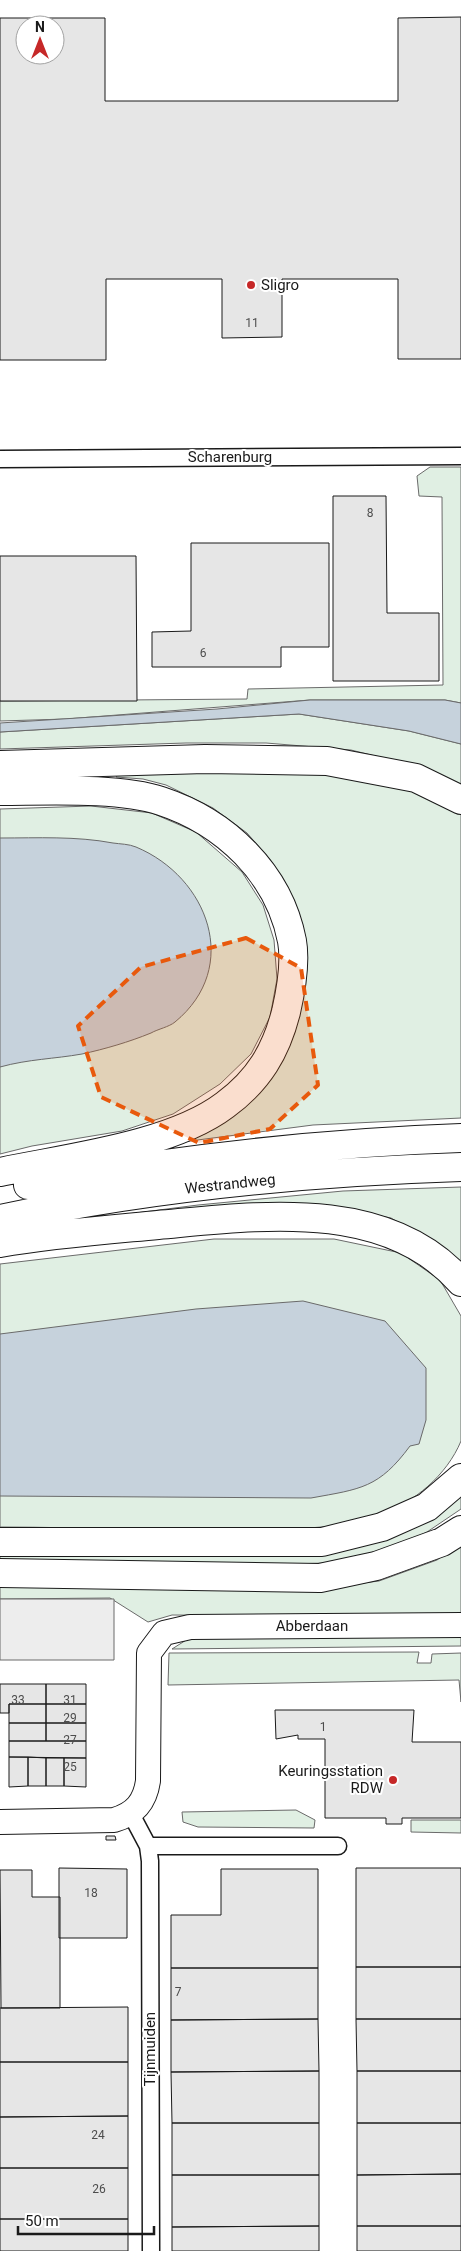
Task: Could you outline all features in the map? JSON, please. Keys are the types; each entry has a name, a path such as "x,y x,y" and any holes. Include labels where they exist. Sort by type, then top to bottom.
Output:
{"highway":[{"path":"0,765 215,759 327,762 416,778 461,800"},
{"path":"0,791 125,795 160,801 202,820 224,833 245,851 273,888 285,916 292,943 290,992 280,1038 267,1062 249,1085 224,1106 186,1127 144,1142 0,1172"},
{"name":"Westrandweg","path":"0,1190 209,1156 298,1148 461,1138"},
{"name":"Westrandweg","path":"0,1219 204,1186 332,1174 461,1167"},
{"path":"0,1243 248,1217 294,1216 330,1220 390,1232 420,1246 446,1264 461,1282"},
{"path":"0,1542 322,1542 382,1527 428,1507 461,1478"},
{"path":"0,1573 320,1578 376,1566 442,1542 461,1530"}],"main road":[{"name":"Abberdaan","path":"131,1814 138,1808 146,1792 149,1653 164,1633 190,1627 461,1625"},
{"path":"0,1822 101,1821 114,1820 131,1814"}],"street":[{"name":"Scharenburg","path":"0,459 461,456"},
{"name":"Tijnmuiden","path":"131,1814 148,1846 150,1861 151,2251"},
{"path":"148,1846 338,1846"}],"highlighted area":[{"path":"246,938 301,968 318,1085 270,1129 199,1143 101,1097 78,1026 141,967"}],"green space":[{"path":"430,467 461,467 461,703 445,700 310,700 66,719 0,721 0,701 247,699 248,689 443,685 442,497 419,496 417,476"},
{"path":"299,714 409,731 461,744 461,786 415,766 351,750 266,743 186,743 0,749 0,732"},
{"path":"266,765 405,785 461,807 461,1118 313,1125 159,1145 268,1074 288,895 271,861 247,833 213,808 166,785 143,779 116,777 122,768"},
{"path":"91,806 152,813 196,832 242,872 263,905 274,940 277,979 270,1017 251,1054 220,1084 173,1114 122,1131 32,1146 0,1154 0,809"},
{"path":"461,1187 461,1269 438,1246 391,1218 332,1207 81,1220 198,1205 343,1191"},
{"path":"214,1239 334,1239 401,1253 440,1280 461,1316 461,1441 447,1465 428,1486 405,1503 365,1520 336,1525 262,1530 0,1527 0,1264"},
{"path":"461,1485 461,1509 427,1532 392,1550 329,1563 0,1565 0,1548 303,1550"},
{"path":"461,1543 461,1617 172,1615 148,1622 110,1598 0,1599 0,1586 305,1590 379,1581 437,1560"},
{"path":"461,1636 461,1646 172,1649 191,1637"},
{"path":"419,1652 417,1663 431,1663 432,1654 461,1653 461,1702 459,1680 168,1685 169,1653"},
{"path":"296,1810 315,1820 314,1828 198,1827 183,1822 182,1812"},
{"path":"411,1820 461,1820 461,1833 411,1832"}],"shaded area":[{"path":"310,700 445,700 461,703 461,744 409,731 299,714 0,732 0,723 217,709"},
{"path":"0,838 71,838 130,845 161,861 182,879 198,901 208,925 211,950 207,976 196,1000 170,1025 126,1042 82,1054 21,1062 0,1067"},
{"path":"303,1301 385,1321 426,1368 426,1420 419,1444 410,1446 399,1460 378,1479 356,1489 311,1498 0,1496 0,1334 196,1309"},
{"path":"0,1599 114,1599 114,1660 0,1660"}],"building":[{"path":"461,17 461,359 398,359 398,279 282,279 282,337 222,338 222,279 106,279 106,360 0,360 0,18 15,18 15,65 65,65 65,18 105,18 105,101 398,101 398,18"},
{"path":"333,496 386,496 387,613 439,613 439,681 333,681"},
{"path":"191,543 329,543 329,647 281,647 281,667 152,667 152,632 191,631"},
{"path":"0,556 136,556 137,701 0,701"},
{"path":"0,1684 46,1684 46,1704 9,1704 9,1713 0,1713"},
{"path":"46,1684 86,1684 86,1704 46,1704"},
{"path":"9,1704 46,1704 46,1723 9,1723"},
{"path":"46,1704 86,1704 86,1723 46,1723"},
{"name":"Keuringsstation RDW","path":"275,1710 414,1710 412,1742 461,1742 461,1818 402,1818 402,1824 386,1824 386,1818 325,1818 325,1739 298,1739 298,1735 276,1739"},
{"path":"9,1723 46,1723 46,1741 9,1741"},
{"path":"46,1723 86,1723 86,1741 46,1741"},
{"path":"9,1741 86,1741 86,1758 9,1757"},
{"path":"9,1757 28,1757 28,1786 9,1787"},
{"path":"28,1757 46,1758 46,1786 28,1786"},
{"path":"46,1758 64,1758 64,1786 46,1786"},
{"path":"64,1758 86,1758 86,1787 64,1786"},
{"path":"106,1836 115,1836 116,1840 106,1840"},
{"path":"59,1868 127,1869 127,1938 59,1938"},
{"path":"356,1868 461,1868 461,1967 356,1967"},
{"path":"221,1869 318,1869 318,1968 171,1968 171,1915 221,1915"},
{"path":"0,1870 32,1870 32,1897 60,1897 60,2008 1,2008"},
{"path":"356,1967 461,1967 461,2019 356,2019"},
{"path":"171,1968 318,1968 318,2019 171,2020"},
{"path":"128,2007 128,2062 0,2062 0,2008"},
{"path":"318,2019 319,2071 171,2072 171,2020"},
{"path":"356,2019 461,2019 461,2071 357,2071"},
{"path":"0,2062 128,2062 128,2116 0,2117"},
{"path":"319,2071 319,2123 172,2123 171,2072"},
{"path":"357,2071 461,2071 461,2123 357,2123"},
{"path":"128,2116 128,2168 0,2168 0,2117"},
{"path":"172,2123 319,2123 319,2175 172,2175"},
{"path":"357,2123 461,2123 461,2174 357,2175"},
{"path":"0,2168 128,2168 128,2219 0,2219"},
{"path":"461,2174 461,2226 357,2226 357,2175"},
{"path":"172,2175 319,2175 319,2226 172,2227"},
{"path":"0,2219 128,2219 128,2251 0,2251"},
{"path":"319,2226 319,2251 172,2251 172,2227"},
{"path":"357,2226 461,2226 461,2251 357,2251"}],"place":[{"name":"Sligro","path":"251,285"},
{"name":"Keuringsstation RDW","path":"393,1780"}]}
